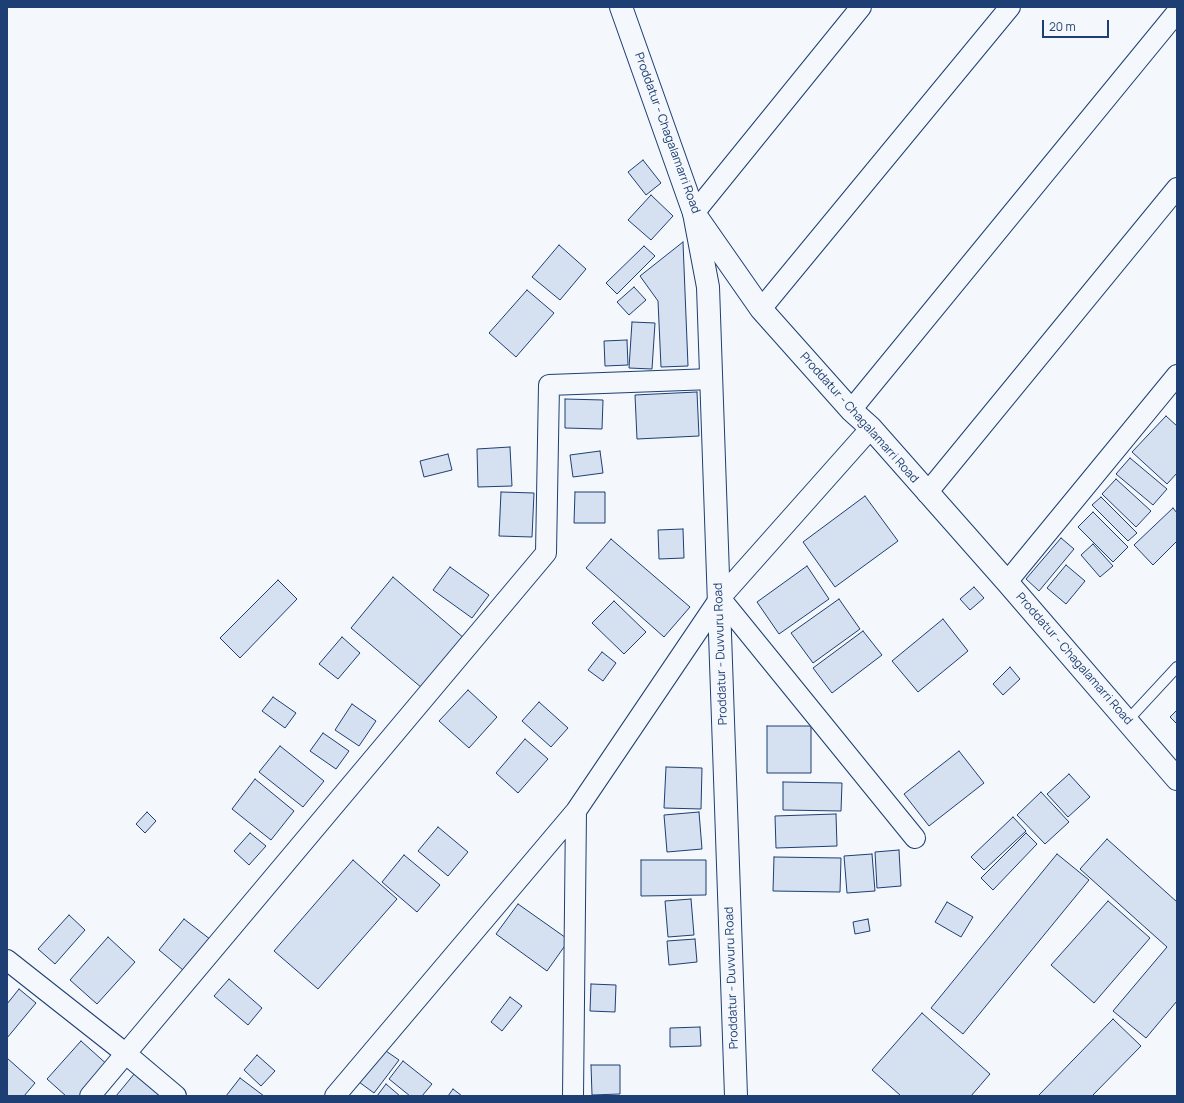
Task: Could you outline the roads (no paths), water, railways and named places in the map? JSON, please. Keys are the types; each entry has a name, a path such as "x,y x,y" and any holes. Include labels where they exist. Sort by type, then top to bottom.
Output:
{"main road":[{"name":"Proddatur - Chagalamarri Road","path":"621,7 694,213 761,309 851,410 871,428 927,494 1007,582 1177,779"},
{"name":"Proddatur - Duvvuru Road","path":"694,213 708,286 720,598 736,1096"}],"street":[{"path":"694,213 861,7"},
{"path":"761,309 1010,7"},
{"path":"851,410 1177,12"},
{"path":"927,494 1177,188"},
{"path":"1007,582 1177,374"},
{"path":"90,1096 546,553 549,385 712,380"},
{"path":"335,1096 576,811 720,598 871,428"},
{"path":"720,598 915,838"},
{"path":"573,1096 576,811"},
{"path":"7,960 125,1053 176,1096"}],"lane":[{"path":"1127,721 1177,667"}]}
